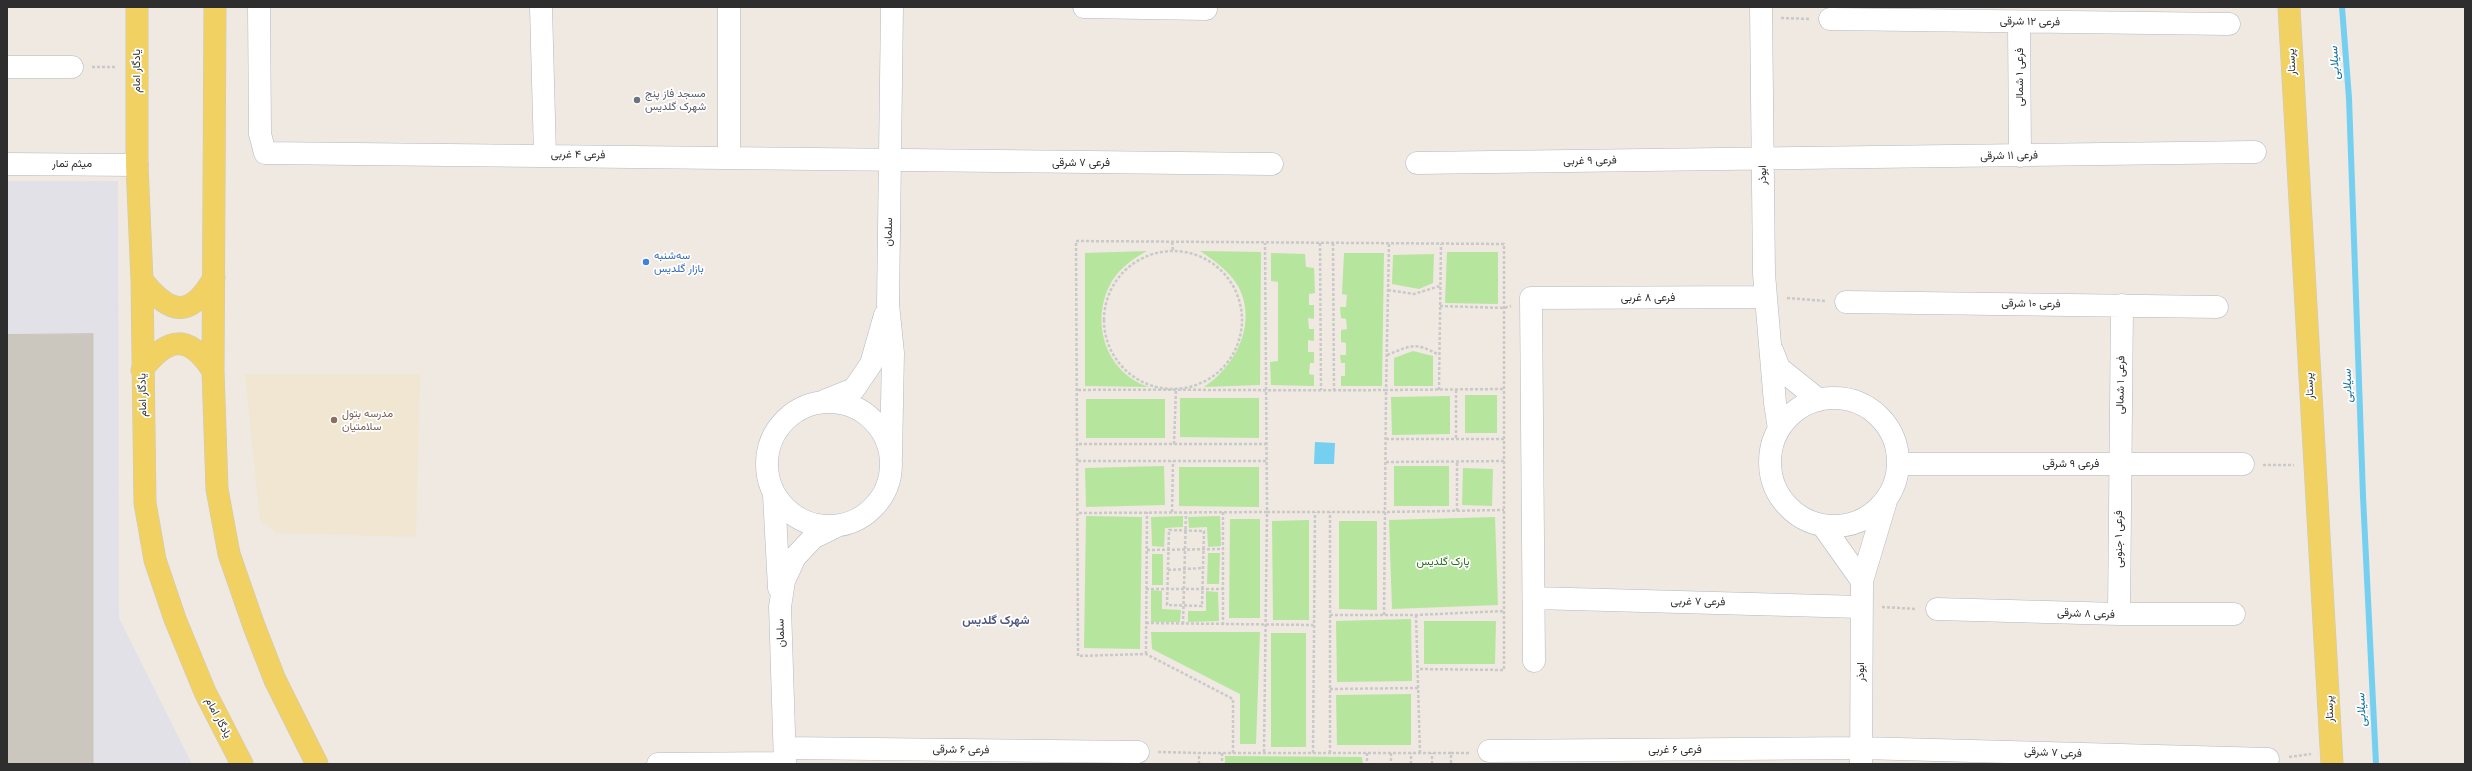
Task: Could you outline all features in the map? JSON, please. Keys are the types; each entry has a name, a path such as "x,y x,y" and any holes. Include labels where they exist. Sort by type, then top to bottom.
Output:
{"main road":[{"name":"یادگار امام","path":"137,7 137,165 142,280 142,370 145,503 155,560 175,619 205,692 242,764"},
{"path":"215,7 213,371 217,489 229,554 275,680 317,764"},
{"name":"پرستار","path":"2289,7 2331,758"},
{"path":"142,280 162,302 176,307 190,306 204,296 214,278"},
{"path":"142,370 162,348 176,343 190,347 203,355 213,371"}],"street":[{"name":"فرعی ۴ غربی","path":"259,7 260,134 265,153 729,156 890,162"},
{"path":"541,7 545,155"},
{"path":"729,7 729,156"},
{"name":"سلمان","path":"891,456 893,353 888,304 892,7"},
{"path":"1084,7 1206,9"},
{"name":"ابوذر","path":"1761,12 1765,297 1769,342"},
{"name":"فرعی ۱۲ شرقی","path":"1830,19 2229,24"},
{"name":"فرعی ۱ شمالی","path":"2019,22 2020,156"},
{"path":"7,67 72,66"},
{"name":"فرعی ۱۱ شرقی","path":"1762,159 2255,152"},
{"name":"فرعی ۹ غربی","path":"1418,162 1762,159"},
{"name":"فرعی ۷ شرقی","path":"890,162 1272,164"},
{"name":"میثم تمار","path":"7,164 137,165"},
{"name":"فرعی ۸ غربی","path":"1534,598 1531,298 1765,297"},
{"name":"فرعی ۱۰ شرقی","path":"1846,302 2217,306"},
{"path":"821,402 840,402 859,409 874,421 886,437 891,456 890,476 884,494 872,510 856,521 837,526 818,526 801,520 785,510 774,495 767,476 766,456 772,436 784,420 801,408 854,389 871,364 888,304"},
{"name":"فرعی ۱ شمالی","path":"2119,464 2122,305"},
{"path":"1769,342 1779,368 1819,400"},
{"path":"1769,342 1779,429"},
{"path":"1839,399 1858,403 1874,413 1887,427 1896,445 1898,464 1895,483 1886,500 1874,513 1858,522 1841,526 1823,526 1804,519 1787,506 1775,489 1770,462 1771,448 1779,429 1790,416 1803,406 1819,400 1839,399"},
{"name":"فرعی ۹ شرقی","path":"1898,464 2243,464"},
{"name":"فرعی ۱ جنوبی","path":"2119,464 2119,614"},
{"path":"774,495 780,607"},
{"name":"ابوذر","path":"1861,756 1862,581 1886,500"},
{"name":"سلمان","path":"785,758 780,607 784,581 795,557 813,538 837,526"},
{"path":"1823,526 1862,581"},
{"path":"1534,598 1534,662"},
{"name":"فرعی ۷ غربی","path":"1534,598 1862,607"},
{"name":"فرعی ۸ شرقی","path":"1937,609 2119,614 2234,614"},
{"name":"فرعی ۶ غربی","path":"1489,751 1861,756"},
{"name":"فرعی ۶ شرقی","path":"658,764 785,758 1138,752"},
{"name":"فرعی ۷ شرقی","path":"1861,756 2268,759"}],"path":[{"path":"1761,12 1830,19"},
{"path":"72,66 136,67"},
{"path":"1233,753 1233,699 1146,654 1078,656 1079,444 1076,241 1504,244 1504,670 1418,669"},
{"path":"1172,242 1173,251"},
{"path":"1264,753 1267,512 1265,243"},
{"path":"1320,243 1321,390"},
{"path":"1333,243 1334,390"},
{"path":"1384,615 1389,244"},
{"path":"1439,390 1441,244"},
{"path":"1173,251 1196,256 1217,267 1233,285 1241,307 1242,331 1234,353 1219,372 1199,384 1176,390 1154,387 1134,378 1118,362 1107,343 1103,321 1106,300 1116,280 1138,261 1151,255 1173,251"},
{"path":"1388,290 1414,294 1440,286"},
{"path":"1765,297 1846,302"},
{"path":"1440,306 1504,308"},
{"path":"1387,355 1411,345 1421,346 1439,356"},
{"path":"1078,390 1504,389"},
{"path":"1174,444 1176,390"},
{"path":"1456,390 1456,439"},
{"path":"1386,439 1504,439"},
{"path":"1079,444 1267,444"},
{"path":"1078,461 1267,461"},
{"path":"1172,512 1173,461"},
{"path":"1386,462 1504,462"},
{"path":"1457,462 1457,511"},
{"path":"2243,464 2315,466"},
{"path":"1079,513 1504,510"},
{"path":"1146,654 1147,512"},
{"path":"1183,624 1186,512"},
{"path":"1223,512 1223,624"},
{"path":"1313,753 1315,512"},
{"path":"1330,512 1330,753"},
{"path":"1168,530 1204,531 1203,549 1202,606 1167,605 1168,530"},
{"path":"1147,550 1223,549"},
{"path":"1168,570 1203,568"},
{"path":"1146,589 1223,589"},
{"path":"1862,607 1937,609"},
{"path":"1330,615 1416,615 1504,611"},
{"path":"1416,615 1420,753"},
{"path":"1146,623 1313,625"},
{"path":"1330,689 1418,688"},
{"path":"1138,752 1451,753 1452,764"},
{"path":"1199,753 1199,764"},
{"path":"1222,753 1222,764"},
{"path":"1367,753 1367,764"},
{"path":"1391,753 1392,764"},
{"path":"1411,753 1411,764"},
{"path":"1432,753 1432,764"},
{"path":"2268,759 2331,758"}],"shaded area":[{"path":"7,181 118,181 119,618 192,764 7,764"},
{"name":"مدرسه بتول سلامتیان","path":"245,374 420,374 416,537 276,533 260,520"}],"green space":[{"path":"1147,251 1128,264 1112,281 1105,296 1102,312 1102,328 1105,343 1112,358 1121,370 1134,380 1149,387 1085,386 1085,253"},
{"path":"1200,251 1261,252 1260,385 1204,387 1226,368 1234,356 1244,329 1246,314 1244,300 1238,286 1221,267"},
{"path":"1447,252 1498,252 1498,304 1445,303"},
{"path":"1271,253 1305,254 1306,267 1314,268 1315,293 1309,294 1309,305 1314,305 1314,319 1308,318 1309,329 1314,329 1314,341 1308,340 1308,352 1314,352 1314,363 1310,363 1309,374 1314,375 1314,386 1271,385 1270,362 1278,361 1278,282 1271,281"},
{"path":"1344,253 1384,253 1382,386 1341,386 1341,376 1345,376 1345,363 1341,363 1340,355 1346,355 1346,343 1341,342 1341,330 1347,329 1346,319 1341,318 1340,307 1346,307 1347,295 1342,294"},
{"path":"1434,254 1433,283 1419,289 1392,284 1393,255"},
{"path":"1413,351 1433,356 1433,386 1394,386 1394,358"},
{"path":"1465,395 1497,395 1497,433 1465,433"},
{"path":"1450,396 1450,434 1392,435 1391,397"},
{"path":"1180,398 1259,398 1259,438 1180,437"},
{"path":"1086,399 1165,399 1165,438 1086,438"},
{"path":"1164,466 1165,505 1086,507 1085,468"},
{"path":"1394,466 1449,466 1449,506 1394,506"},
{"path":"1179,467 1259,467 1259,507 1179,506"},
{"path":"1463,468 1493,469 1492,506 1462,505"},
{"path":"1086,516 1142,517 1140,649 1084,648"},
{"path":"1183,516 1183,527 1165,528 1164,547 1152,546 1151,517"},
{"path":"1220,516 1221,546 1208,547 1207,527 1189,528 1188,517"},
{"name":"پارک گلدیس","path":"1495,517 1498,605 1392,609 1389,520"},
{"path":"1230,519 1260,519 1260,618 1229,618"},
{"path":"1309,520 1309,620 1273,620 1272,521"},
{"path":"1339,521 1377,521 1377,610 1339,609"},
{"path":"1208,553 1220,553 1219,584 1207,584"},
{"path":"1152,554 1163,554 1163,585 1152,585"},
{"path":"1151,590 1162,591 1162,609 1181,610 1180,622 1151,622"},
{"path":"1206,591 1218,592 1219,621 1188,622 1188,611 1206,611"},
{"path":"1411,619 1412,681 1337,682 1336,621"},
{"path":"1424,621 1496,621 1495,664 1424,664"},
{"path":"1151,632 1260,632 1256,744 1240,744 1240,694 1152,649"},
{"path":"1271,633 1306,633 1306,747 1271,747"},
{"path":"1411,694 1411,745 1337,745 1336,695"},
{"path":"1225,756 1362,757 1363,764 1225,764"}],"water":[{"path":"1315,442 1335,443 1334,464 1314,464"}],"building":[{"path":"93,334 93,764 7,764 7,335"}],"waterway":[{"name":"سیلابی","path":"2342,7 2349,98 2363,496 2376,764"}],"place":[{"name":"مسجد فاز پنج شهرک گلدیس","path":"637,100"},
{"name":"سه‌شنبه بازار گلدیس","path":"646,262"},
{"name":"مدرسه بتول سلامتیان","path":"334,420"}],"district":[{"name":"شهرک گلدیس","path":"996,621"}]}
